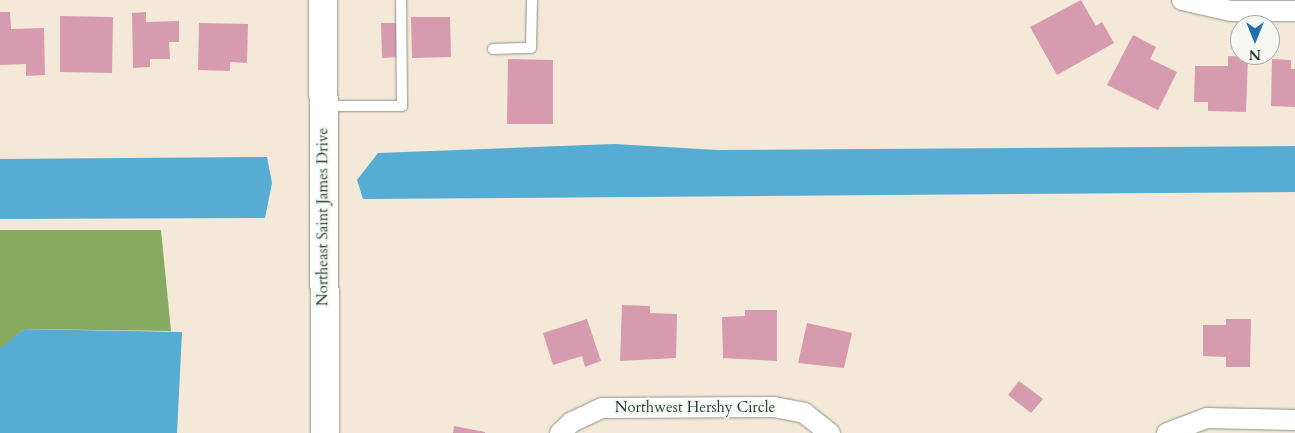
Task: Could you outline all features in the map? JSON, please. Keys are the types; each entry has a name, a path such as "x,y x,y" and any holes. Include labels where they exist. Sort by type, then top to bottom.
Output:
{"main road":[{"name":"Northeast Saint James Drive","path":"324,0 325,433"}],"street":[{"path":"1182,0 1231,11 1295,11"},
{"name":"Northwest Hershy Circle","path":"560,433 572,422 602,408 774,407 804,413 830,433"},
{"path":"1167,433 1206,418 1295,420"}],"lane":[{"path":"323,106 402,106 401,0"},
{"path":"493,49 531,48 532,0"}],"green space":[{"path":"0,230 161,230 171,331 24,329 0,350"}],"water":[{"path":"614,144 718,150 1295,146 1295,192 363,199 357,180 378,153"},
{"path":"267,157 272,183 265,218 0,219 0,159"},
{"path":"24,329 182,332 177,433 0,433 0,349"}],"building":[{"path":"1081,0 1096,26 1102,22 1114,43 1057,75 1030,27"},
{"path":"0,12 10,12 11,29 44,28 45,75 26,76 26,64 0,65"},
{"path":"146,12 146,22 179,21 179,42 169,42 170,59 150,59 150,67 133,68 132,13"},
{"path":"60,16 113,17 112,73 60,72"},
{"path":"411,17 450,17 451,57 412,58"},
{"path":"199,23 248,24 247,63 230,62 230,71 198,70"},
{"path":"381,23 398,23 399,57 382,58"},
{"path":"1133,35 1156,47 1150,59 1177,72 1158,110 1107,85"},
{"path":"1228,56 1230,56 1230,65 1248,65 1246,112 1208,111 1208,102 1194,102 1195,66 1228,66"},
{"path":"508,59 553,60 553,124 507,124"},
{"path":"1280,59 1291,60 1291,69 1295,69 1295,107 1271,106 1272,65 1280,65"},
{"path":"622,305 650,306 650,313 677,314 676,358 620,361"},
{"path":"745,310 777,310 777,361 723,358 722,317 745,316"},
{"path":"587,319 601,361 585,367 582,356 553,365 543,333"},
{"path":"1226,319 1251,319 1250,367 1226,367 1226,357 1203,356 1203,325 1226,325"},
{"path":"807,323 852,333 844,368 798,363"},
{"path":"1019,381 1043,399 1031,413 1008,395"},
{"path":"454,426 485,432 485,433 453,433"}]}
